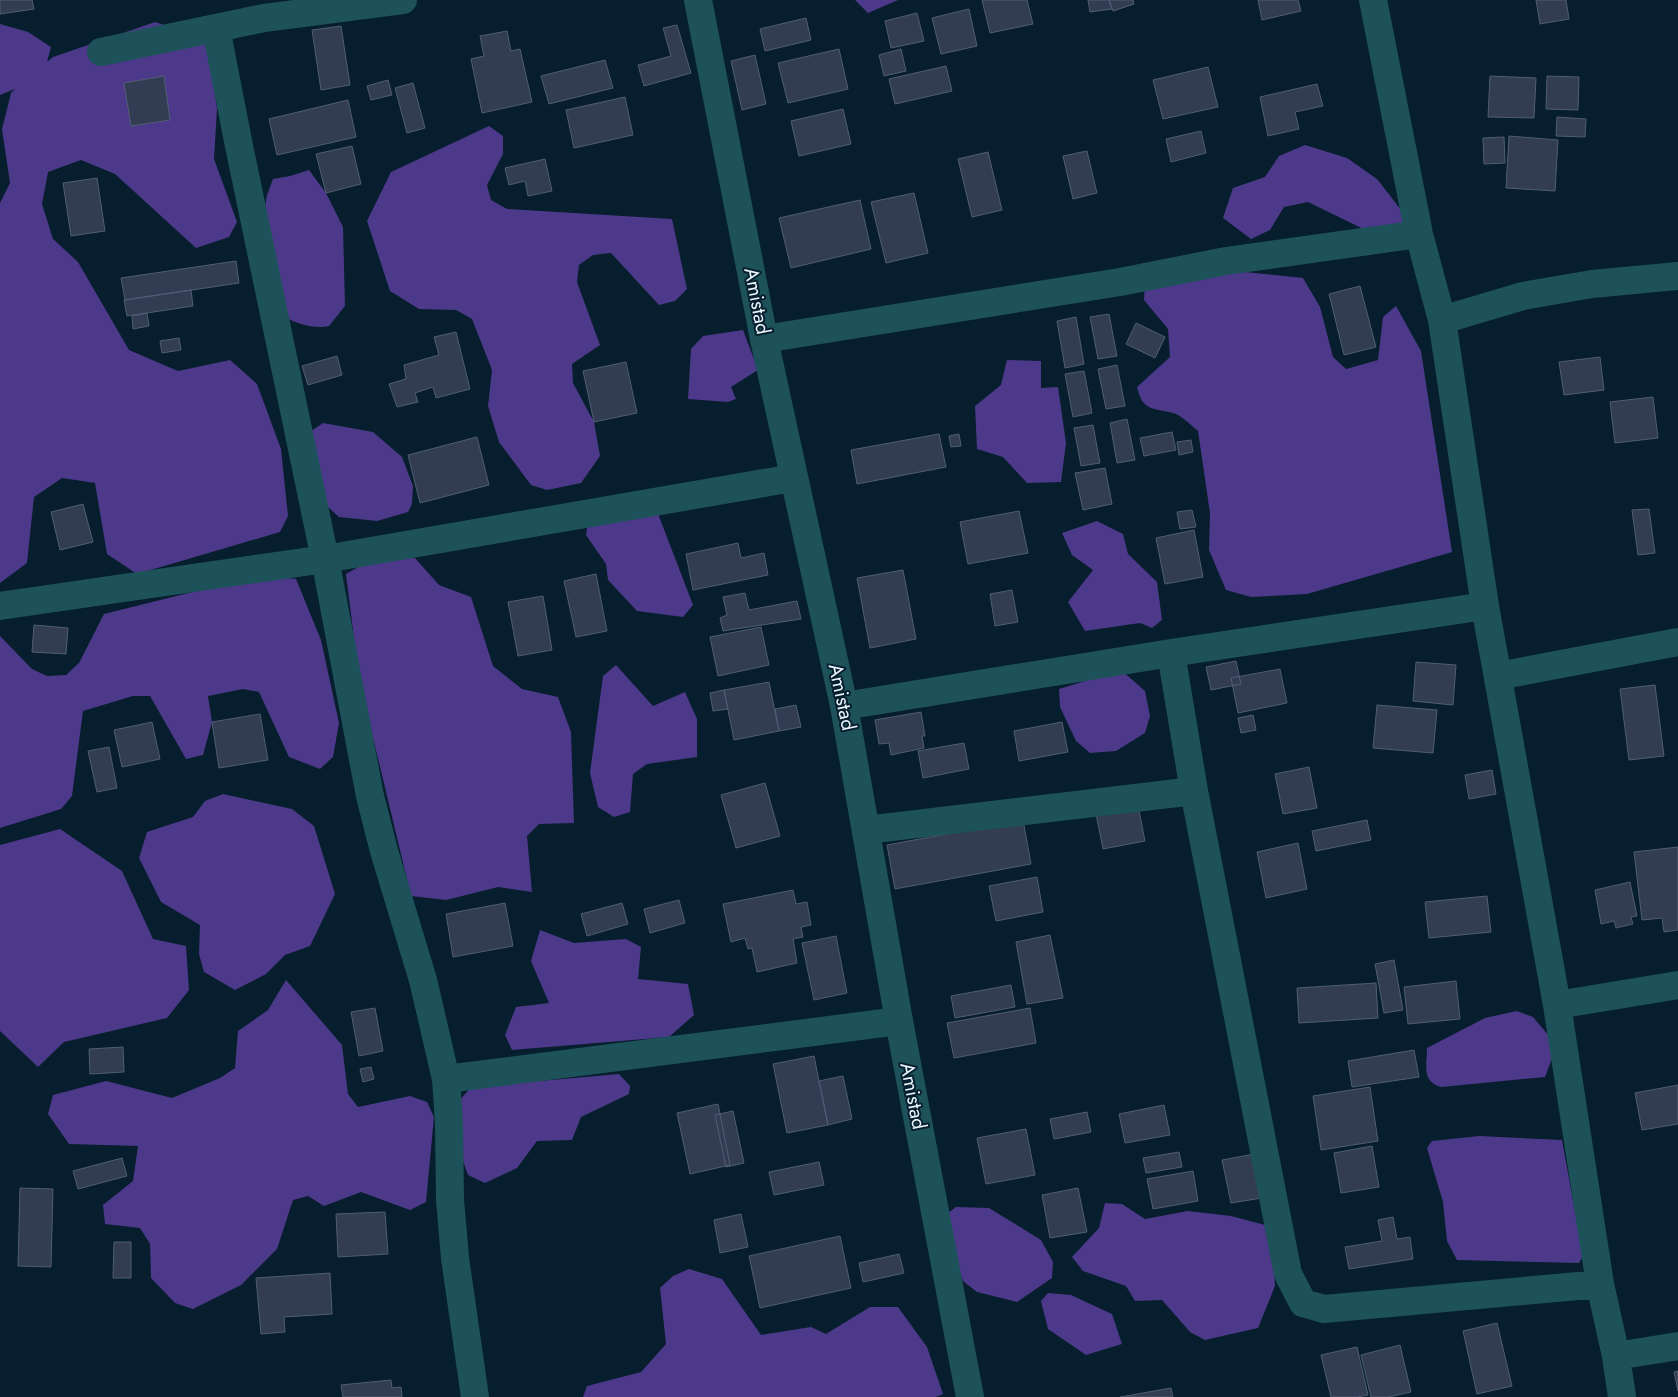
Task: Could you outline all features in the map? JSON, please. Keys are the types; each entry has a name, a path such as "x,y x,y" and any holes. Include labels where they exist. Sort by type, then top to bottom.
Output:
{"street":[{"path":"101,52 216,28 262,9 402,0"},
{"name":"Amistad","path":"698,0 764,339 844,706 899,1022 970,1397"},
{"path":"1373,0 1419,234 1442,320 1485,606 1558,1005 1600,1284 1616,1356 1622,1397"},
{"path":"216,28 325,559 370,796 384,851 423,980 446,1079 454,1258 475,1397"},
{"path":"764,339 1120,282 1226,261 1419,234"},
{"path":"1442,320 1523,296 1592,284 1678,276"},
{"path":"0,606 325,559 793,478"},
{"path":"844,706 1172,653 1485,606"},
{"path":"1498,676 1678,642"},
{"path":"1172,653 1194,791 1288,1274 1303,1303 1324,1309 1600,1284"},
{"path":"866,830 1194,791"},
{"path":"1558,1005 1678,985"},
{"path":"446,1079 899,1022"},
{"path":"1616,1356 1678,1346"}],"shaded area":[{"path":"855,0 898,0 868,13"},
{"path":"155,22 207,39 217,109 214,159 237,222 229,237 196,248 115,174 81,160 48,172 42,204 53,239 78,262 129,350 178,371 230,360 257,384 281,449 288,516 280,532 137,574 107,554 95,483 62,478 34,497 27,563 0,583 0,203 10,183 2,129 11,93 15,89 0,95 0,24 28,32 51,47 47,62 53,57"},
{"path":"489,126 503,136 503,154 487,185 491,200 507,209 672,219 687,289 675,301 659,305 611,253 593,255 579,265 577,282 600,345 572,364 573,383 594,422 600,456 581,483 547,490 531,485 499,442 488,406 492,370 472,319 456,310 419,309 390,291 367,221 391,172"},
{"path":"1305,145 1347,158 1377,179 1405,215 1399,234 1386,240 1308,202 1284,207 1270,230 1251,239 1223,218 1233,188 1265,177 1279,156"},
{"path":"309,170 326,193 343,227 345,306 329,326 323,327 306,325 285,317 263,219 267,195 273,179"},
{"path":"1186,266 1303,278 1320,307 1333,357 1346,369 1378,360 1383,317 1396,306 1421,351 1452,552 1307,594 1251,597 1226,590 1209,550 1210,513 1198,431 1176,414 1147,406 1143,402 1137,387 1170,357 1168,329 1144,300 1145,282"},
{"path":"743,330 758,370 731,387 736,399 728,402 688,399 691,349 703,336"},
{"path":"1007,360 1041,361 1041,388 1058,387 1066,443 1061,482 1027,483 1003,457 977,449 975,406 1001,385"},
{"path":"323,423 373,432 402,457 413,486 412,504 408,512 377,521 339,517 318,498 308,433"},
{"path":"590,510 657,511 693,605 683,617 637,611 608,580 606,564 586,535"},
{"path":"1097,521 1123,534 1128,554 1157,582 1162,620 1152,628 1140,623 1085,631 1068,602 1093,570 1072,555 1062,533"},
{"path":"374,558 415,558 439,585 471,597 493,666 522,689 558,697 571,732 574,823 539,824 527,836 532,892 498,887 446,900 411,896 359,679 346,574"},
{"path":"261,575 296,579 321,640 339,723 333,757 320,769 289,757 259,692 243,689 208,696 212,722 203,755 186,759 150,696 133,696 83,711 72,796 61,809 0,828 0,636 32,669 47,676 66,675 79,663 104,614"},
{"path":"616,665 653,706 685,692 697,719 697,757 647,764 633,774 630,812 614,817 598,807 590,773 603,676"},
{"path":"1121,670 1145,691 1150,716 1145,733 1116,751 1090,753 1076,741 1060,707 1059,689"},
{"path":"223,794 292,809 314,826 335,894 310,946 285,955 266,974 235,990 204,972 199,954 200,925 161,902 139,858 147,832 193,817 205,801"},
{"path":"60,829 122,871 153,939 186,946 189,990 167,1018 64,1042 38,1067 0,1031 0,845"},
{"path":"540,930 574,943 626,939 641,947 638,979 688,984 694,1015 669,1037 512,1050 505,1035 516,1007 549,1003 531,961"},
{"path":"286,980 342,1045 348,1094 358,1107 410,1096 427,1102 434,1117 426,1202 410,1210 361,1192 324,1206 308,1196 293,1200 277,1249 241,1285 193,1309 175,1303 151,1278 150,1244 140,1228 105,1224 103,1205 133,1181 138,1146 69,1144 48,1114 53,1095 106,1081 172,1098 220,1078 235,1068 238,1031 268,1010"},
{"path":"1517,1011 1533,1017 1549,1036 1554,1053 1545,1077 1441,1087 1430,1081 1426,1072 1427,1048 1485,1018"},
{"path":"619,1074 630,1086 629,1094 581,1117 572,1140 537,1141 517,1168 485,1183 468,1175 462,1158 460,1100 471,1087"},
{"path":"1479,1136 1562,1140 1583,1256 1579,1263 1457,1260 1447,1241 1443,1202 1427,1148 1432,1141"},
{"path":"1105,1203 1122,1204 1145,1219 1188,1211 1231,1216 1265,1225 1271,1232 1275,1286 1258,1328 1205,1340 1190,1332 1162,1300 1135,1301 1126,1286 1083,1271 1072,1257 1099,1228"},
{"path":"956,1207 989,1208 1041,1240 1053,1262 1052,1278 1017,1302 977,1292 963,1281 945,1230 948,1213"},
{"path":"689,1269 722,1279 761,1335 811,1327 826,1334 870,1307 898,1307 927,1347 943,1394 936,1397 583,1397 587,1386 641,1372 666,1344 660,1288 673,1276"},
{"path":"1048,1293 1071,1295 1112,1314 1122,1344 1086,1355 1048,1329 1041,1301"}],"building":[{"path":"0,0 32,0 34,9 0,14"},
{"path":"982,0 1027,0 1033,24 990,33"},
{"path":"1088,0 1109,0 1112,9 1090,12"},
{"path":"1109,0 1133,0 1134,4 1113,11"},
{"path":"1258,0 1298,0 1301,11 1262,20"},
{"path":"1536,0 1566,0 1569,19 1540,24"},
{"path":"969,9 977,46 941,54 932,18"},
{"path":"917,13 924,41 891,48 885,21"},
{"path":"806,18 811,40 765,51 760,29"},
{"path":"677,25 691,73 644,86 638,65 671,56 663,28"},
{"path":"341,26 350,85 321,90 312,30"},
{"path":"507,31 511,51 520,49 532,102 482,113 471,59 484,56 480,36"},
{"path":"839,49 848,89 788,103 778,63"},
{"path":"901,49 906,71 884,76 879,55"},
{"path":"755,55 766,104 742,110 731,61"},
{"path":"605,60 613,88 549,104 541,76"},
{"path":"946,66 952,91 895,104 889,79"},
{"path":"1208,67 1218,107 1163,119 1153,80"},
{"path":"164,76 170,120 131,126 124,83"},
{"path":"1490,76 1536,78 1534,118 1488,117"},
{"path":"1547,76 1579,77 1578,110 1546,109"},
{"path":"388,80 392,95 371,100 367,86"},
{"path":"413,83 425,128 407,133 395,88"},
{"path":"1317,84 1323,106 1295,112 1299,129 1268,136 1260,97"},
{"path":"625,97 633,135 574,148 566,110"},
{"path":"348,100 356,137 277,155 269,119"},
{"path":"843,109 851,144 799,156 791,121"},
{"path":"1557,117 1586,119 1585,137 1556,136"},
{"path":"1201,131 1206,153 1171,162 1166,139"},
{"path":"1509,136 1558,140 1555,191 1506,188"},
{"path":"1504,137 1505,163 1484,164 1483,138"},
{"path":"352,146 361,184 326,193 316,154"},
{"path":"1087,151 1097,193 1073,199 1063,156"},
{"path":"988,152 1002,210 972,217 958,159"},
{"path":"545,159 552,191 528,196 525,181 509,185 505,168"},
{"path":"97,178 105,231 71,236 63,183"},
{"path":"914,193 928,253 886,263 871,202"},
{"path":"860,200 871,249 791,268 779,218"},
{"path":"236,261 239,283 125,300 121,278"},
{"path":"1360,286 1376,347 1344,355 1329,294"},
{"path":"191,290 193,306 127,316 124,300"},
{"path":"147,313 149,326 133,329 132,316"},
{"path":"1109,314 1117,356 1098,359 1090,317"},
{"path":"1076,317 1084,364 1065,368 1057,321"},
{"path":"1136,323 1165,337 1155,358 1126,344"},
{"path":"456,332 470,389 436,398 433,387 415,393 418,402 397,407 389,384 406,379 404,365 439,355 434,337"},
{"path":"179,338 181,350 162,353 160,341"},
{"path":"337,356 342,375 308,385 302,366"},
{"path":"1600,357 1604,390 1564,395 1559,362"},
{"path":"626,362 637,413 594,422 583,371"},
{"path":"1117,365 1125,406 1106,409 1098,369"},
{"path":"1084,371 1092,413 1073,417 1065,374"},
{"path":"1653,397 1658,438 1615,443 1610,402"},
{"path":"1127,419 1135,460 1117,463 1110,423"},
{"path":"1093,425 1100,463 1081,466 1074,428"},
{"path":"1172,432 1176,450 1144,456 1140,438"},
{"path":"939,434 946,467 857,484 851,450"},
{"path":"959,434 961,446 951,447 949,436"},
{"path":"477,437 489,485 420,503 408,455"},
{"path":"1191,440 1193,452 1179,455 1177,442"},
{"path":"1105,468 1112,504 1083,510 1075,473"},
{"path":"83,504 93,542 60,550 51,512"},
{"path":"1649,509 1655,553 1638,555 1632,510"},
{"path":"1192,510 1196,527 1180,529 1177,512"},
{"path":"1019,511 1028,553 968,564 960,522"},
{"path":"1194,530 1203,577 1165,584 1156,538"},
{"path":"738,543 741,558 764,553 768,575 693,590 686,554"},
{"path":"903,570 916,639 870,648 857,578"},
{"path":"596,574 607,631 576,637 564,581"},
{"path":"1012,590 1018,622 995,626 990,594"},
{"path":"745,593 749,610 797,601 801,619 723,631 720,618 727,615 723,597"},
{"path":"543,596 552,650 518,656 508,602"},
{"path":"34,625 68,628 66,654 32,652"},
{"path":"761,627 769,665 718,676 710,637"},
{"path":"1236,661 1241,684 1211,690 1206,667"},
{"path":"1416,662 1456,665 1453,705 1413,701"},
{"path":"1280,669 1287,703 1238,713 1231,678"},
{"path":"769,682 779,731 734,740 724,690"},
{"path":"1655,685 1664,756 1629,760 1620,689"},
{"path":"724,690 728,709 713,711 710,693"},
{"path":"796,705 801,727 779,731 775,709"},
{"path":"1377,705 1437,710 1433,753 1373,748"},
{"path":"921,712 925,736 922,736 924,748 891,755 889,743 879,744 875,720"},
{"path":"260,714 268,760 219,768 212,722"},
{"path":"1253,715 1256,730 1241,733 1238,718"},
{"path":"152,722 160,759 122,767 114,730"},
{"path":"1062,722 1068,752 1019,761 1014,731"},
{"path":"964,743 969,769 923,778 918,751"},
{"path":"109,747 117,788 97,792 88,751"},
{"path":"1309,767 1317,808 1283,814 1275,774"},
{"path":"1492,770 1496,794 1469,799 1465,775"},
{"path":"765,783 780,836 736,848 721,795"},
{"path":"1138,806 1145,841 1103,849 1096,814"},
{"path":"1023,820 1031,864 895,889 887,845"},
{"path":"1367,820 1371,840 1316,851 1312,831"},
{"path":"1298,843 1307,889 1266,898 1257,852"},
{"path":"1678,847 1678,930 1664,932 1662,918 1642,920 1634,852"},
{"path":"1037,877 1043,912 996,921 989,886"},
{"path":"1630,882 1637,916 1631,917 1633,924 1616,928 1614,921 1601,924 1595,890"},
{"path":"793,890 796,904 807,902 811,925 801,927 803,937 793,939 797,963 757,972 752,948 748,949 745,938 731,942 723,904"},
{"path":"1487,896 1491,932 1429,938 1425,902"},
{"path":"679,900 685,923 650,933 644,909"},
{"path":"505,903 513,946 453,957 446,914"},
{"path":"622,903 628,924 587,936 581,914"},
{"path":"1050,935 1063,998 1027,1004 1016,942"},
{"path":"836,936 847,993 814,1000 802,943"},
{"path":"1394,960 1403,1010 1384,1013 1375,964"},
{"path":"1456,981 1460,1019 1408,1024 1404,987"},
{"path":"1376,983 1378,1018 1299,1023 1297,988"},
{"path":"1011,985 1015,1007 955,1018 951,996"},
{"path":"375,1008 383,1051 359,1056 351,1012"},
{"path":"1030,1008 1036,1043 954,1058 947,1023"},
{"path":"123,1047 124,1072 90,1074 89,1049"},
{"path":"1414,1050 1419,1077 1352,1087 1348,1061"},
{"path":"814,1056 828,1125 787,1133 773,1064"},
{"path":"371,1067 374,1079 363,1082 360,1069"},
{"path":"843,1076 852,1119 828,1125 819,1081"},
{"path":"1678,1085 1678,1124 1642,1130 1635,1093"},
{"path":"1370,1087 1378,1141 1321,1150 1313,1096"},
{"path":"718,1104 730,1165 690,1174 677,1113"},
{"path":"1164,1105 1170,1135 1125,1143 1119,1114"},
{"path":"733,1111 744,1163 726,1167 715,1115"},
{"path":"1087,1112 1091,1132 1054,1139 1050,1119"},
{"path":"1026,1129 1035,1175 986,1184 977,1138"},
{"path":"1372,1146 1379,1187 1341,1193 1334,1153"},
{"path":"1179,1152 1182,1167 1146,1173 1143,1158"},
{"path":"1254,1154 1262,1198 1231,1203 1222,1160"},
{"path":"122,1158 127,1176 78,1189 73,1171"},
{"path":"819,1162 824,1185 774,1195 769,1172"},
{"path":"1193,1171 1198,1201 1153,1209 1147,1179"},
{"path":"20,1188 53,1189 51,1267 18,1266"},
{"path":"1078,1188 1087,1232 1050,1238 1042,1195"},
{"path":"385,1212 388,1254 338,1257 336,1214"},
{"path":"741,1214 748,1247 720,1253 714,1220"},
{"path":"1393,1217 1397,1239 1410,1237 1413,1259 1349,1269 1345,1247 1382,1241 1378,1220"},
{"path":"840,1236 851,1288 760,1308 749,1256"},
{"path":"114,1242 131,1242 131,1278 113,1278"},
{"path":"899,1254 904,1273 863,1282 859,1263"},
{"path":"330,1273 332,1314 284,1317 285,1332 261,1334 256,1278"},
{"path":"1497,1323 1512,1386 1477,1394 1463,1331"},
{"path":"1400,1345 1411,1392 1388,1397 1371,1397 1361,1355"},
{"path":"1357,1347 1368,1395 1331,1397 1321,1355"},
{"path":"1678,1371 1678,1391 1674,1372"},
{"path":"391,1380 392,1388 401,1387 402,1397 343,1397 341,1385"},
{"path":"1171,1388 1173,1397 1120,1397"}]}
